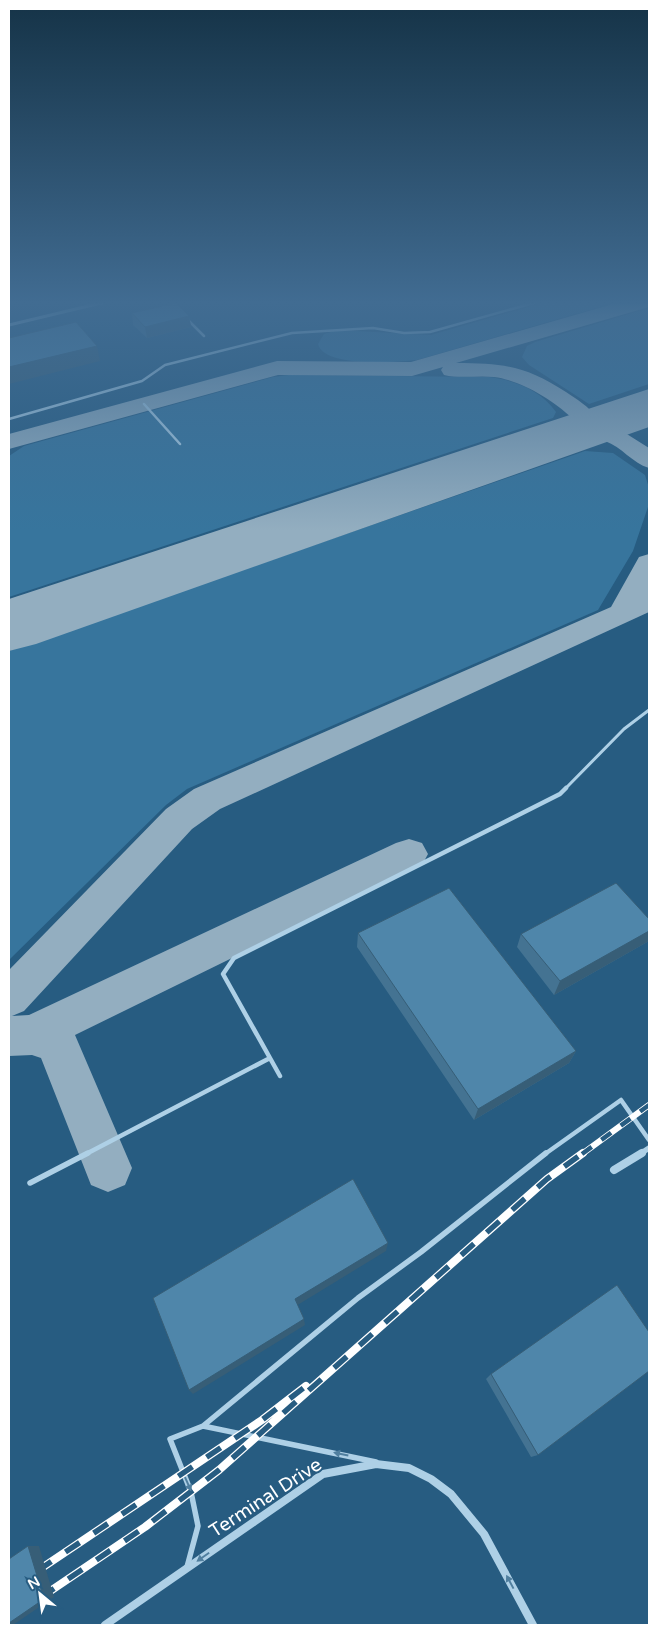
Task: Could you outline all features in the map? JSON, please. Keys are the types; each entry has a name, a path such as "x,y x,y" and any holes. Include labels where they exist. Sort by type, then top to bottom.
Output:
{"street":[{"path":"614,1170 649,1148"},
{"name":"Terminal Drive","path":"105,1625 322,1474 356,1465 388,1464 409,1468 437,1482 458,1499 481,1530 533,1625"}],"lane":[{"path":"9,418 142,381 145,378"},
{"path":"144,404 180,444"},
{"path":"280,1076 223,974 234,958 274,936 560,794 590,767 609,744 637,717 649,710"},
{"path":"30,1184 270,1058"},
{"path":"186,1569 198,1526 192,1492 170,1439 203,1426 358,1298 421,1252 566,1136 621,1100 649,1140"},
{"path":"203,1426 388,1464"}],"shaded area":[{"path":"268,378 495,378 526,387 543,398 556,412 553,418 9,597 9,456 24,446"},
{"path":"549,378 649,378 649,384 589,404"},
{"path":"585,451 613,453 645,475 649,488 649,504 633,551 598,610 187,789 166,805 9,960 9,651"}],"building":[{"path":"616,883 649,919 649,931 560,981 521,934"},
{"path":"449,888 576,1051 478,1109 358,933"},
{"path":"353,1179 388,1243 295,1299 304,1319 189,1390 153,1298"},
{"path":"617,1285 649,1332 649,1371 538,1455 491,1374"},
{"path":"28,1546 44,1599 9,1623 9,1559"}],"taxiway":[{"path":"9,442 240,378"},
{"path":"526,378 579,411 584,417 582,423 570,434 605,433 621,439 649,460"},
{"path":"622,614 628,607 649,563"},
{"path":"622,614 649,600"},
{"path":"9,998 179,819 207,799 622,614"},
{"path":"32,1035 409,854"},
{"path":"9,1036 32,1035"},
{"path":"32,1035 57,1043 108,1168"}],"runway":[{"path":"9,626 649,407"}],"railway":[{"path":"582,1154 649,1105"},
{"path":"40,1598 145,1527 219,1470 547,1179 583,1153"},
{"path":"9,1590 262,1420 306,1386"}]}
